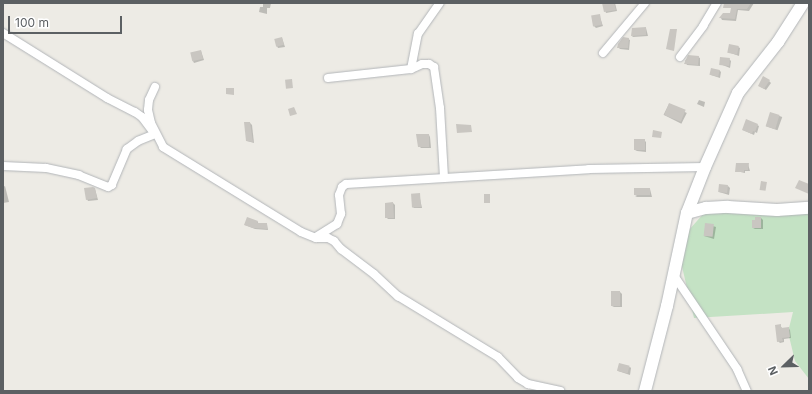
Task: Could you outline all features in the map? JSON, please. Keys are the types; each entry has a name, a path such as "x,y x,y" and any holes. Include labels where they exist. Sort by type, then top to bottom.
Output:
{"main road":[{"path":"645,391 667,306 687,213 705,166 738,93 778,42 803,3"},
{"path":"687,213 706,208 728,207 776,210 809,208"}],"street":[{"path":"411,69 418,34 440,3"},
{"path":"603,53 645,3"},
{"path":"680,57 703,26 717,3"},
{"path":"3,34 112,101 135,112 142,117 163,147 301,232 316,238 328,238 334,241 341,249 374,274 398,296 498,357 518,378 528,384 560,391"},
{"path":"328,78 411,69 422,64 429,64 434,67 440,108 444,177"},
{"path":"155,87 149,100 148,110 155,134"},
{"path":"3,166 46,168 79,175 108,187 112,185 127,149 138,140 155,134"},
{"path":"316,238 329,231 337,224 341,214 339,195 342,187 346,184 589,169 705,166"},
{"path":"673,274 733,363 747,391"}],"green space":[{"path":"732,212 809,214 809,379 795,361 788,332 793,312 694,318 680,258 689,230 704,213"}],"building":[{"path":"602,3 614,3 616,10 604,12"},
{"path":"724,3 751,3 747,9 737,9 735,19 719,18 723,13 730,13 731,8 723,8"},
{"path":"600,14 602,25 593,26 591,16"},
{"path":"646,27 646,35 631,36 632,28"},
{"path":"670,29 677,29 674,51 666,49"},
{"path":"282,37 284,45 276,47 274,39"},
{"path":"623,37 629,38 628,48 617,48 618,44"},
{"path":"729,44 739,46 737,55 727,53"},
{"path":"201,50 203,59 192,61 190,52"},
{"path":"688,55 699,56 698,65 684,64"},
{"path":"720,57 730,58 729,66 719,65"},
{"path":"711,68 720,70 718,77 709,75"},
{"path":"763,76 770,80 764,89 758,86"},
{"path":"292,79 293,88 286,89 285,80"},
{"path":"226,88 234,88 234,95 226,94"},
{"path":"669,103 686,110 681,122 664,115"},
{"path":"294,107 297,114 290,116 288,109"},
{"path":"770,112 780,115 775,129 766,126"},
{"path":"746,119 758,124 755,132 753,131 752,134 742,130"},
{"path":"244,122 250,122 253,142 246,141"},
{"path":"456,124 471,125 472,132 457,133"},
{"path":"653,130 662,132 661,138 652,137"},
{"path":"416,134 429,134 429,147 418,147"},
{"path":"634,139 645,139 645,150 634,150"},
{"path":"736,163 749,163 748,170 744,170 744,172 735,172"},
{"path":"799,180 809,184 809,194 795,188"},
{"path":"761,181 767,182 766,191 760,190"},
{"path":"719,184 728,185 727,193 718,192"},
{"path":"84,188 95,188 97,198 86,200"},
{"path":"634,188 650,188 650,195 634,195"},
{"path":"420,193 421,207 412,208 411,194"},
{"path":"484,194 490,194 490,203 484,203"},
{"path":"393,202 394,218 385,218 385,203"},
{"path":"247,217 258,221 257,223 267,223 267,229 253,228 244,225"},
{"path":"755,217 761,217 761,228 752,228 752,220 755,220"},
{"path":"705,223 714,224 713,237 704,236"},
{"path":"611,291 620,291 620,306 611,306"},
{"path":"781,324 781,328 789,327 790,337 782,338 783,341 777,342 775,325"},
{"path":"619,363 630,366 628,374 617,371"}]}
